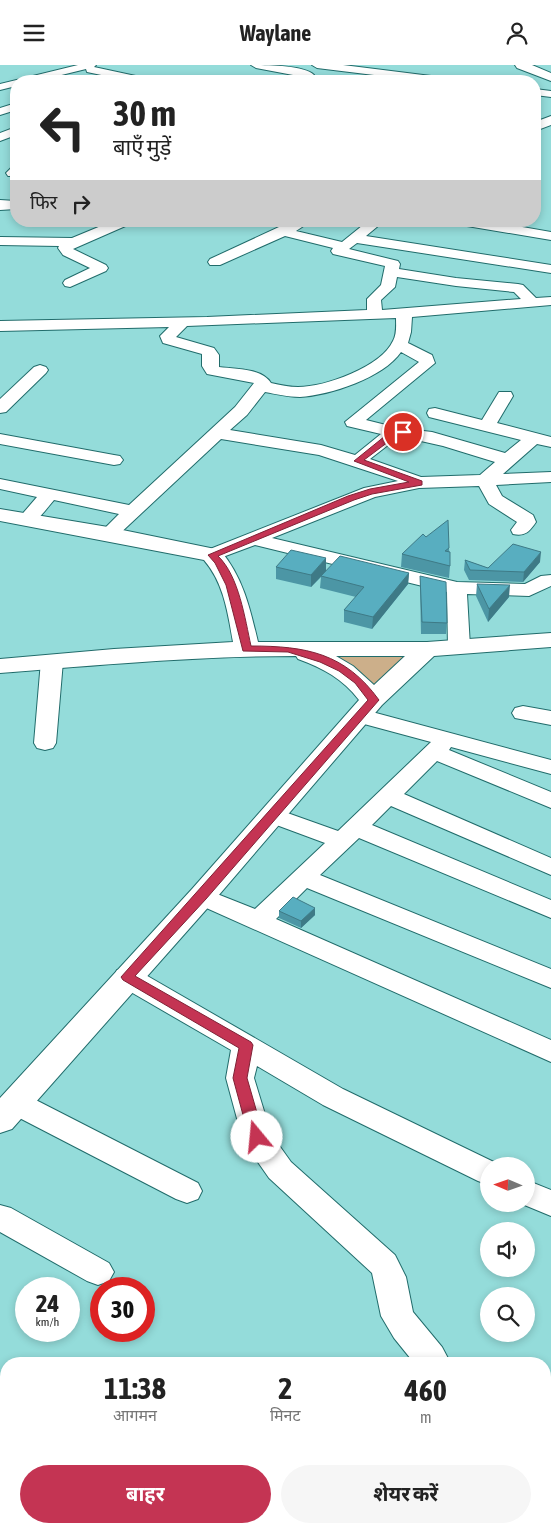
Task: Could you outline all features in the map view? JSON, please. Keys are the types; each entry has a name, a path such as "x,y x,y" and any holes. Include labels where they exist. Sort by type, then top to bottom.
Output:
{"street":[{"path":"256,65 309,75"},
{"path":"317,65 398,75"},
{"path":"521,65 551,77"},
{"path":"53,75 91,67 114,75"},
{"path":"81,75 91,67"},
{"path":"70,283 101,269 65,250 67,246 110,227"},
{"path":"215,262 293,227"},
{"path":"370,227 338,252 392,263 388,287 374,299 375,315"},
{"path":"391,227 524,251"},
{"path":"497,227 551,236"},
{"path":"284,232 551,269"},
{"path":"0,241 74,242"},
{"path":"392,272 456,282 518,288 534,303"},
{"path":"0,326 182,323 375,315 551,301"},
{"path":"261,386 300,392 352,378 378,367 399,345 404,331 404,313"},
{"path":"108,533 241,411 261,386 262,381 255,377 213,371 210,365 211,355 208,351 168,340 168,336 182,323"},
{"path":"399,345 426,358 427,363 353,422 431,438 508,460"},
{"path":"0,408 40,370"},
{"path":"487,426 505,396"},
{"path":"435,413 543,440"},
{"path":"358,461 396,432"},
{"path":"217,433 304,446 358,461 419,483"},
{"path":"0,439 114,460"},
{"path":"486,479 508,460 543,440"},
{"path":"0,515 108,533 212,555 361,495 419,483 551,477"},
{"path":"486,479 490,491 503,507 526,519 527,522 520,530"},
{"path":"0,484 133,511"},
{"path":"27,519 50,494"},
{"path":"255,539 457,588 529,590 548,580"},
{"path":"212,555 219,562 238,606 247,649"},
{"path":"457,588 459,647"},
{"path":"0,666 247,649 427,649 551,640"},
{"path":"289,649 324,659 343,669 358,681 367,708 551,801"},
{"path":"187,1191 8,1112 127,977 202,896 271,815 367,708 427,649"},
{"path":"45,743 52,661"},
{"path":"523,713 551,718"},
{"path":"441,746 551,767"},
{"path":"258,921 441,746"},
{"path":"389,796 551,867"},
{"path":"271,815 350,835 551,910"},
{"path":"304,878 551,979"},
{"path":"202,896 551,1052"},
{"path":"127,977 333,1097 480,1169"},
{"path":"246,1045 240,1078 257,1137 280,1170 384,1264 391,1275 393,1304 399,1318 429,1357"},
{"path":"535,1196 551,1204"},
{"path":"0,1217 98,1273"}],"shaded area":[{"path":"419,649 373,693 317,654"}],"building":[{"path":"448,520 449,548 445,551 450,552 450,566 402,554 423,534 426,537"},
{"path":"513,544 541,552 524,572 470,570 465,560 488,568"},
{"path":"291,550 326,558 311,575 276,567"},
{"path":"340,556 409,573 373,617 344,610 364,587 321,576"},
{"path":"420,576 446,582 447,623 422,622"},
{"path":"477,584 510,585 489,609"},
{"path":"293,897 315,908 301,921 279,911"}],"route":[{"path":"257,1137 240,1078 246,1045 127,977 202,896 373,700 358,681 343,669 324,659 289,649 247,649 238,606 219,562 212,555 255,539 351,498 370,492 419,483 358,461 393,433 403,432"}]}
